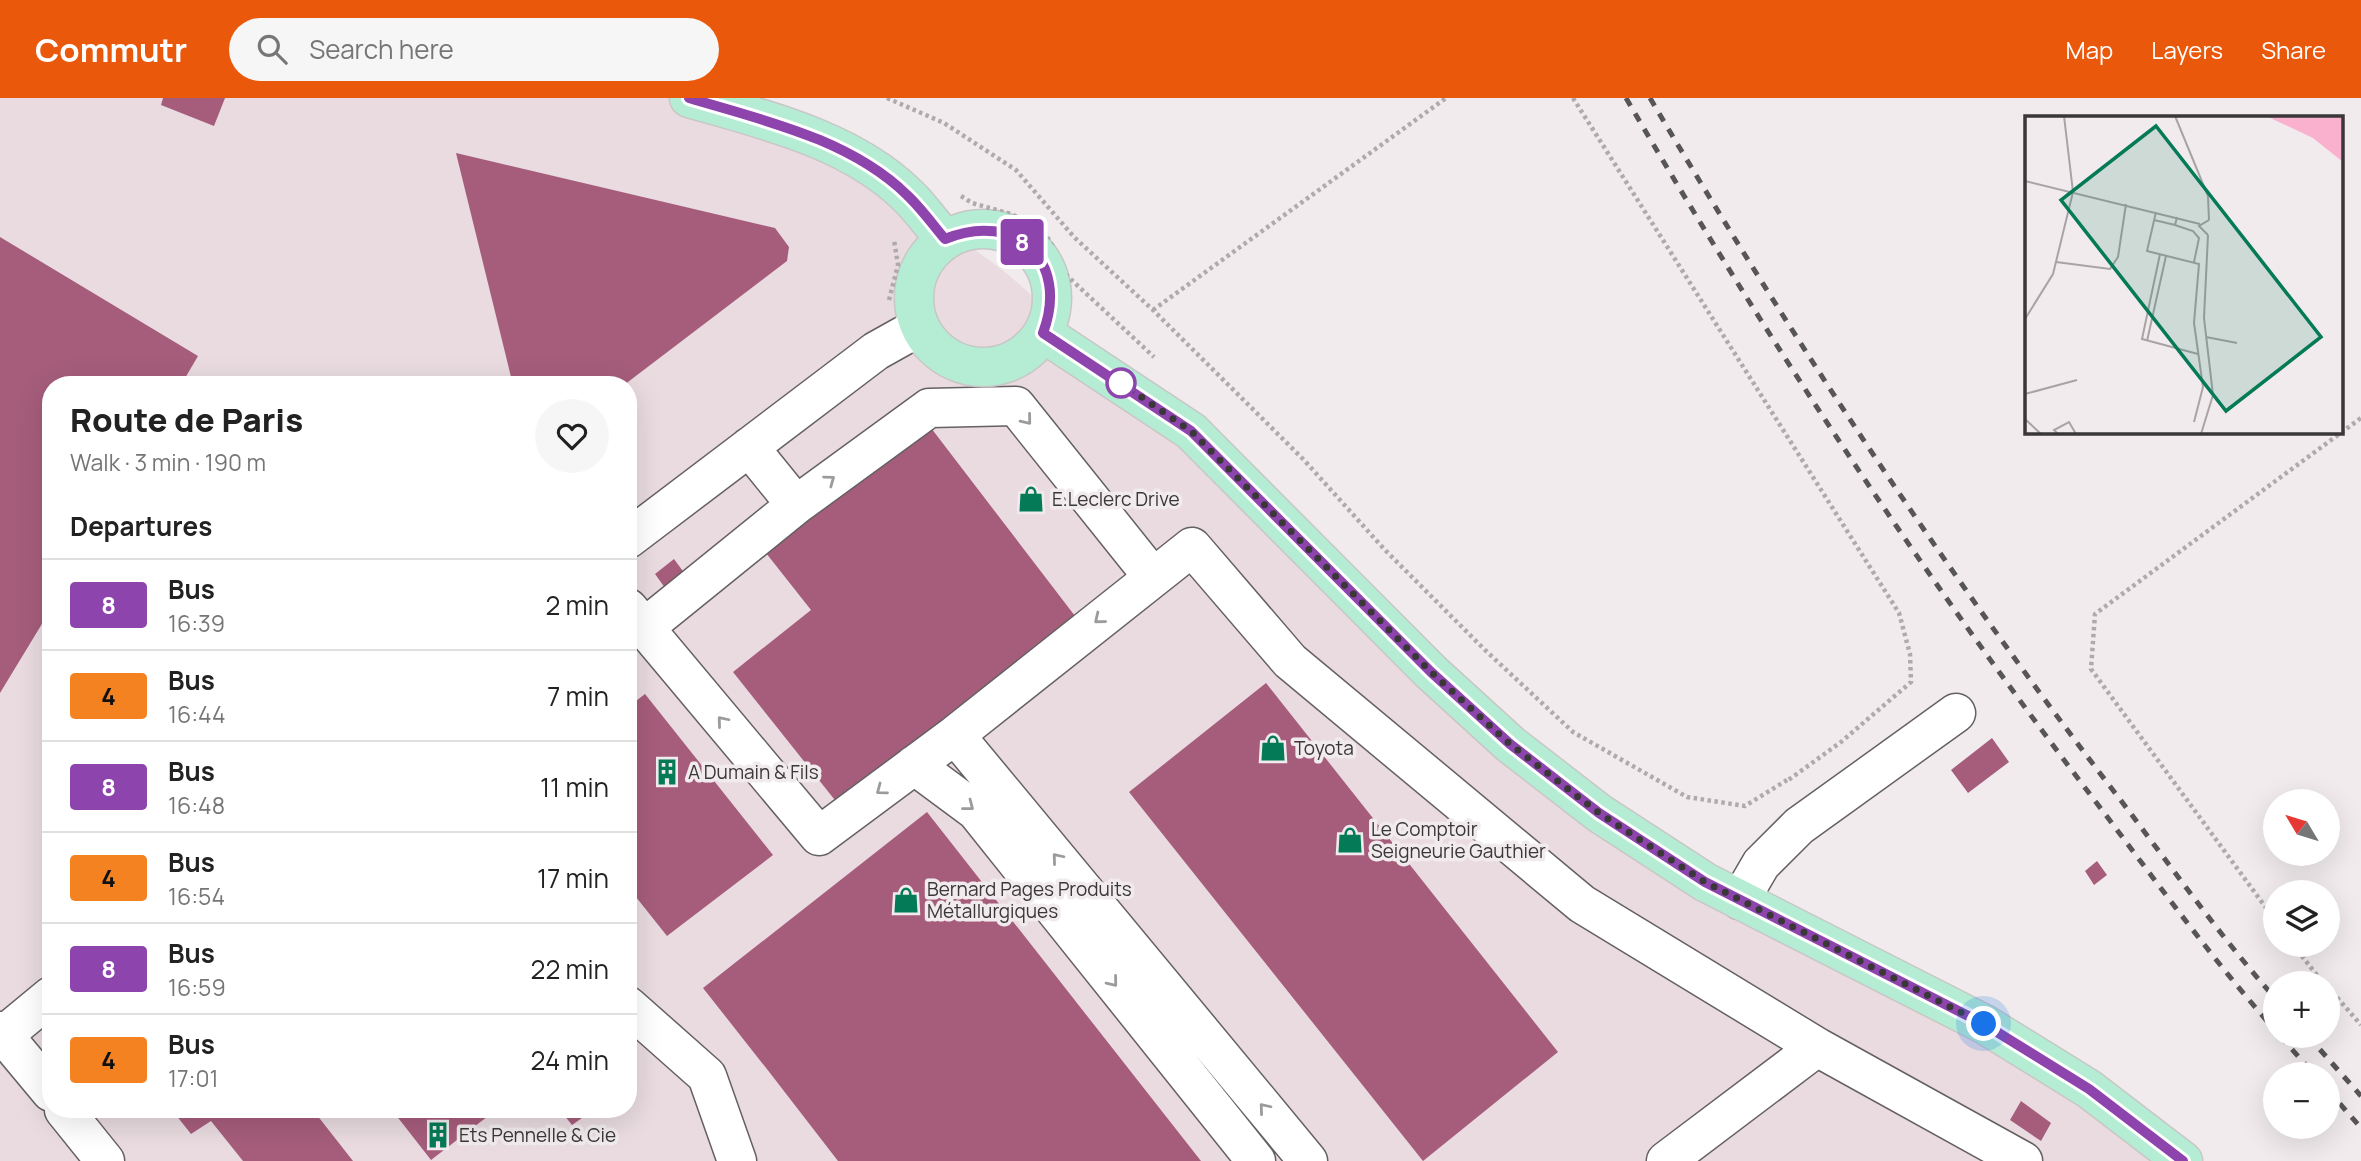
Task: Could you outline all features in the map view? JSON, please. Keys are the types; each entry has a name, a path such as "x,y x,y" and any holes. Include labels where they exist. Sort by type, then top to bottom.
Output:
{"main road":[{"path":"689,98 769,121 833,147 906,194 945,239"},
{"path":"990,229 1012,235 1031,247 1045,266 1052,288 1051,311 1043,333 1029,350 1011,362 990,368 968,366 949,359 931,345 919,327 914,309 914,289 919,269 930,252 945,239 966,230 990,229"},
{"path":"1043,333 1191,431 1431,672 1510,744 1599,813 1705,882 1984,1024 2089,1089 2183,1161"}],"street":[{"path":"637,532 876,351 919,327"},
{"path":"637,617 929,408 1016,406 1152,576"},
{"path":"749,447 796,505"},
{"path":"637,619 819,836 955,734 1192,547 1290,661 1582,904 1818,1047 2023,1161"},
{"path":"1740,900 1761,864 1798,826 1956,713"},
{"path":"955,734 1308,1161"},
{"path":"914,765 976,811 1256,1161"},
{"path":"42,1003 2,1034 42,1081"},
{"path":"637,1014 706,1076 737,1161"},
{"path":"1666,1161 1818,1047"},
{"path":"70,1118 105,1161"}],"path":[{"path":"887,98 944,123 1016,170 1073,237 1153,310 1304,460 1403,568 1573,732 1687,797 1745,806 1841,742 1912,682 1910,654 1899,614 1573,98"},
{"path":"1153,310 1446,98"},
{"path":"876,351 898,265 891,229"},
{"path":"1062,271 1157,360"},
{"path":"2344,431 2361,418"},
{"path":"2263,904 2091,669 2095,614 2339,434"},
{"path":"1787,780 1798,826"},
{"path":"2303,957 2314,971"},
{"path":"2340,1001 2361,1025"}],"shaded area":[{"path":"0,98 672,98 827,141 1005,272 1275,507 1595,813 2195,1161 0,1161"}],"building":[{"path":"163,98 225,98 214,126 161,105"},
{"path":"456,153 775,228 789,247 787,261 636,376 511,376"},
{"path":"0,237 198,356 186,376 42,376 42,624 0,693"},
{"path":"928,424 1075,616 838,804 733,672 811,610 766,553"},
{"path":"674,559 688,578 668,592 655,574"},
{"path":"1266,683 1558,1052 1423,1161 1129,792"},
{"name":"A Dumain & Fils","path":"645,694 773,855 667,936 637,898 637,700"},
{"path":"1992,738 2009,762 1968,793 1951,770"},
{"name":"Bernard Pages Produits Métallurgiques","path":"927,812 1201,1161 838,1161 703,988"},
{"path":"2097,861 2107,875 2094,885 2085,871"},
{"path":"2021,1101 2051,1123 2041,1141 2010,1120"},
{"path":"178,1118 319,1118 353,1161 243,1161 211,1121 191,1134"},
{"name":"Ets Pennelle & Cie","path":"398,1118 486,1118 431,1160"},
{"path":"566,1118 582,1118 572,1125"}],"railway":[{"path":"1626,98 1794,372 1974,638 2165,894 2263,1016"},
{"path":"1650,98 1816,367 1993,629 2214,925 2263,984"},
{"path":"2291,1048 2303,1062"},
{"path":"2319,1048 2361,1096"},
{"path":"2340,1104 2361,1128"}],"bus line":[{"name":"8","path":"689,98 769,121 833,147 877,172 906,194 945,239 966,230 990,229 1012,235 1031,247 1045,266 1052,288 1051,311 1043,333 1191,431 1431,672 1510,744 1599,813 1705,882 1984,1024 2089,1089 2183,1161"}],"place":[{"name":"E.Leclerc Drive","path":"1031,499"},
{"name":"Toyota","path":"1273,748"},
{"name":"A Dumain & Fils","path":"667,772"},
{"name":"Le Comptoir Seigneurie Gauthier","path":"1350,840"},
{"name":"Bernard Pages Produits Métallurgiques","path":"906,900"},
{"name":"Ets Pennelle & Cie","path":"438,1135"}],"route":[{"path":"1121,383 1191,431 1431,672 1510,744 1599,813 1705,882 1984,1024"}]}
